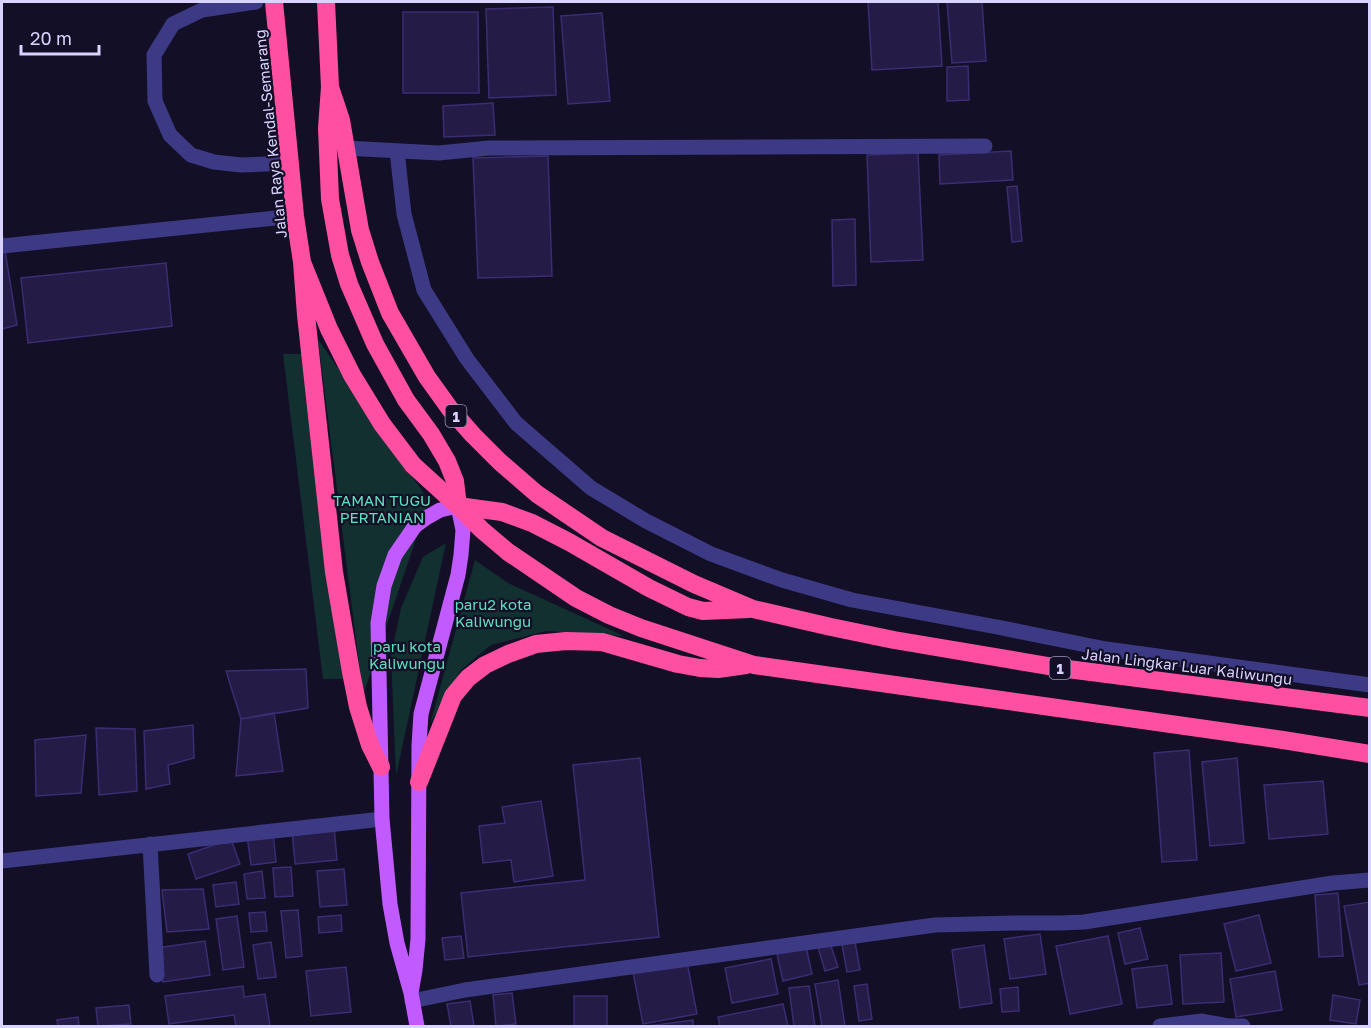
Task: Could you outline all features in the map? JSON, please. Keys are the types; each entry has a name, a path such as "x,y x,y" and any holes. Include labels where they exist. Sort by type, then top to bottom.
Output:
{"highway":[{"name":"Jalan Raya Kendal-Semarang","path":"274,2 295,216 302,262"},
{"name":"1","path":"326,2 330,87 341,120 360,230 390,313 427,377 450,409 473,435 537,494 602,538 694,584 753,609"},
{"path":"330,87 327,128 330,199 340,255 349,284 375,344 406,400 447,461 455,481 458,506"},
{"path":"302,262 329,329 352,375 382,424 413,465 508,552 576,598 609,615 640,628 754,665 1370,754"},
{"path":"302,262 334,572 358,707 370,745 381,767"},
{"name":"1","path":"458,506 502,512 532,523 688,607 704,610 753,609"},
{"name":"Jalan Lingkar Luar Kaliwungu","path":"753,609 894,640 1060,668 1370,708"},
{"path":"419,782 453,696 468,678 485,665 526,647 566,641 603,642 678,664 700,668 718,669 754,665"}],"main road":[{"name":"1","path":"411,997 418,939 421,714 458,575 463,530 458,506 440,510 415,526 395,555 384,586 378,622 382,819 390,904 417,1026"}],"street":[{"path":"256,2 202,10 173,24 154,55 155,101 170,135 191,154 214,162 241,165 290,163"},
{"path":"345,148 439,153 489,148 985,146"},
{"path":"397,151 404,214 424,290 467,359 516,423 591,488 646,521 711,554 782,580 852,600 1106,649 1370,685"},
{"path":"2,246 295,216"},
{"path":"2,861 382,819"},
{"path":"150,844 157,975"},
{"path":"411,997 935,925 1084,922 1322,885 1370,880"},
{"path":"1161,1026 1202,1021 1242,1026"}],"green space":[{"name":"TAMAN TUGU PERTANIAN","path":"318,339 429,501 363,695"},
{"path":"283,354 303,354 344,679 323,679"},
{"name":"paru kota Kaliwungu","path":"446,543 396,776 391,656 401,608 423,557"},
{"name":"paru2 kota Kaliwungu","path":"475,560 508,583 624,636 546,631 491,645 461,670 430,724"}],"building":[{"path":"868,2 938,2 942,66 872,70"},
{"path":"947,2 982,2 986,61 952,63"},
{"path":"553,7 556,95 489,98 486,9"},
{"path":"403,12 478,12 479,93 403,93"},
{"path":"602,13 610,101 568,104 561,16"},
{"path":"968,66 969,100 947,101 947,67"},
{"path":"493,103 495,135 444,137 443,106"},
{"path":"1011,151 1013,180 940,184 939,155"},
{"path":"918,153 923,260 871,262 867,155"},
{"path":"548,156 552,276 478,278 473,158"},
{"path":"1017,186 1022,241 1012,242 1007,187"},
{"path":"855,219 856,285 833,286 832,220"},
{"path":"2,232 17,325 2,329"},
{"path":"166,263 172,326 28,343 21,278"},
{"path":"306,669 308,708 241,719 226,671"},
{"path":"274,713 283,771 236,776 241,719"},
{"path":"193,725 194,758 168,765 170,784 146,789 144,731"},
{"path":"96,728 135,729 137,791 99,795"},
{"path":"86,735 81,793 36,796 35,740"},
{"path":"1189,750 1197,860 1162,862 1154,753"},
{"path":"640,758 659,937 468,957 461,893 585,880 573,765"},
{"path":"1237,758 1244,843 1210,846 1202,762"},
{"path":"1323,781 1328,834 1269,839 1264,785"},
{"path":"541,801 553,876 514,882 511,860 483,863 479,826 505,823 502,807"},
{"path":"334,826 337,860 295,864 292,830"},
{"path":"273,832 276,862 251,865 247,835"},
{"path":"231,839 240,864 196,879 188,854"},
{"path":"291,867 293,896 275,897 273,868"},
{"path":"344,869 347,905 320,907 317,871"},
{"path":"262,871 265,898 247,899 244,874"},
{"path":"236,882 239,904 216,907 213,885"},
{"path":"203,889 209,929 167,932 162,890"},
{"path":"1338,893 1343,956 1319,957 1315,895"},
{"path":"1370,902 1370,983 1359,985 1344,906"},
{"path":"298,910 302,956 286,958 281,911"},
{"path":"265,912 267,931 251,932 249,913"},
{"path":"341,915 342,931 319,933 318,917"},
{"path":"1259,915 1271,963 1236,971 1224,924"},
{"path":"237,916 244,967 223,970 216,919"},
{"path":"1140,928 1148,959 1125,964 1118,933"},
{"path":"1040,934 1046,974 1010,979 1004,939"},
{"path":"461,936 464,958 445,960 442,938"},
{"path":"854,936 860,970 847,972 841,939"},
{"path":"1108,936 1122,1004 1070,1014 1056,946"},
{"path":"829,940 838,967 825,971 817,944"},
{"path":"205,941 210,975 163,982 157,948"},
{"path":"271,942 276,977 258,979 253,945"},
{"path":"984,945 992,1003 960,1008 952,950"},
{"path":"806,947 812,974 783,981 777,954"},
{"path":"1221,953 1224,1002 1183,1004 1180,955"},
{"path":"771,959 778,994 732,1003 725,968"},
{"path":"687,962 697,1014 643,1024 633,972"},
{"path":"1167,965 1172,1004 1137,1008 1132,969"},
{"path":"346,967 351,1012 311,1016 306,971"},
{"path":"1275,971 1282,1010 1236,1017 1230,979"},
{"path":"838,980 845,1026 822,1026 815,984"},
{"path":"867,984 872,1019 859,1021 854,986"},
{"path":"243,986 244,997 265,994 270,1026 236,1026 234,1015 169,1024 165,996"},
{"path":"809,986 815,1026 794,1026 789,988"},
{"path":"1018,987 1019,1011 1002,1012 1000,989"},
{"path":"512,993 516,1024 496,1026 493,995"},
{"path":"1333,995 1360,1000 1356,1024 1330,1020"},
{"path":"574,996 607,996 607,1026 574,1026"},
{"path":"470,1001 474,1026 451,1026 447,1004"},
{"path":"783,1004 788,1026 720,1026 718,1017"},
{"path":"129,1005 131,1024 98,1026 96,1008"},
{"path":"78,1017 79,1026 58,1026 57,1020"},
{"path":"693,1020 693,1026 648,1026"}]}
